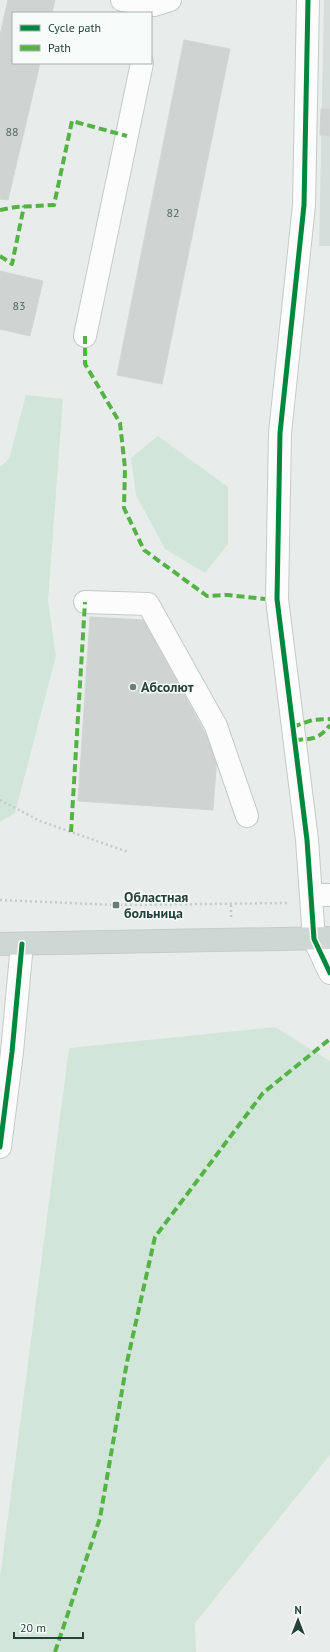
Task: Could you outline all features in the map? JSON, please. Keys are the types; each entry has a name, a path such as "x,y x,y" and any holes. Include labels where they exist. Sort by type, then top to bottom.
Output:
{"main road":[{"path":"0,944 322,938"}],"street":[{"path":"122,0 158,8"},
{"path":"308,0 304,205 280,433 277,599 307,840 320,895 322,938 330,973"},
{"path":"85,336 142,64"},
{"path":"84,602 148,604 216,726 247,816"},
{"path":"0,1147 12,1052 22,944"}],"path":[{"path":"0,800 40,821 128,852"},
{"path":"0,900 116,905 291,903"}],"shaded area":[{"path":"324,0 330,0 330,246 319,246"}],"green space":[{"path":"26,395 63,399 48,600 56,656 15,813 0,822 0,467 9,459"},
{"path":"158,436 228,487 228,544 205,573 165,549 136,495 131,458"},
{"path":"275,1027 330,1061 330,1455 195,1623 196,1652 0,1652 0,1578 69,1048"}],"building":[{"path":"8,0 55,0 52,12 12,12 12,64 40,64 8,200 0,199 0,35"},
{"path":"184,40 230,49 162,384 117,375"},
{"path":"321,109 330,109 330,136 320,135"},
{"path":"0,271 43,281 30,336 0,329"},
{"name":"Абсолют","path":"90,617 144,620 217,755 213,810 78,801"}],"marked path":[{"path":"0,210 16,207 54,205 72,121 127,136"},
{"path":"0,256 12,264 24,206"},
{"path":"85,336 85,364 120,423 125,468 124,508 144,550 207,596 227,595 265,599"},
{"path":"71,832 85,602"},
{"path":"293,727 312,720 330,719"},
{"path":"295,740 315,738 322,734 330,725"},
{"path":"55,1652 100,1518 127,1362 155,1237 263,1093 330,1039"}],"cycle path":[{"path":"308,0 304,205 280,433 277,599 307,840 314,939 330,973"},
{"path":"0,1147 12,1052 22,944"}],"place":[{"name":"Абсолют","path":"133,687"},
{"name":"Областная больница","path":"116,905"}]}
